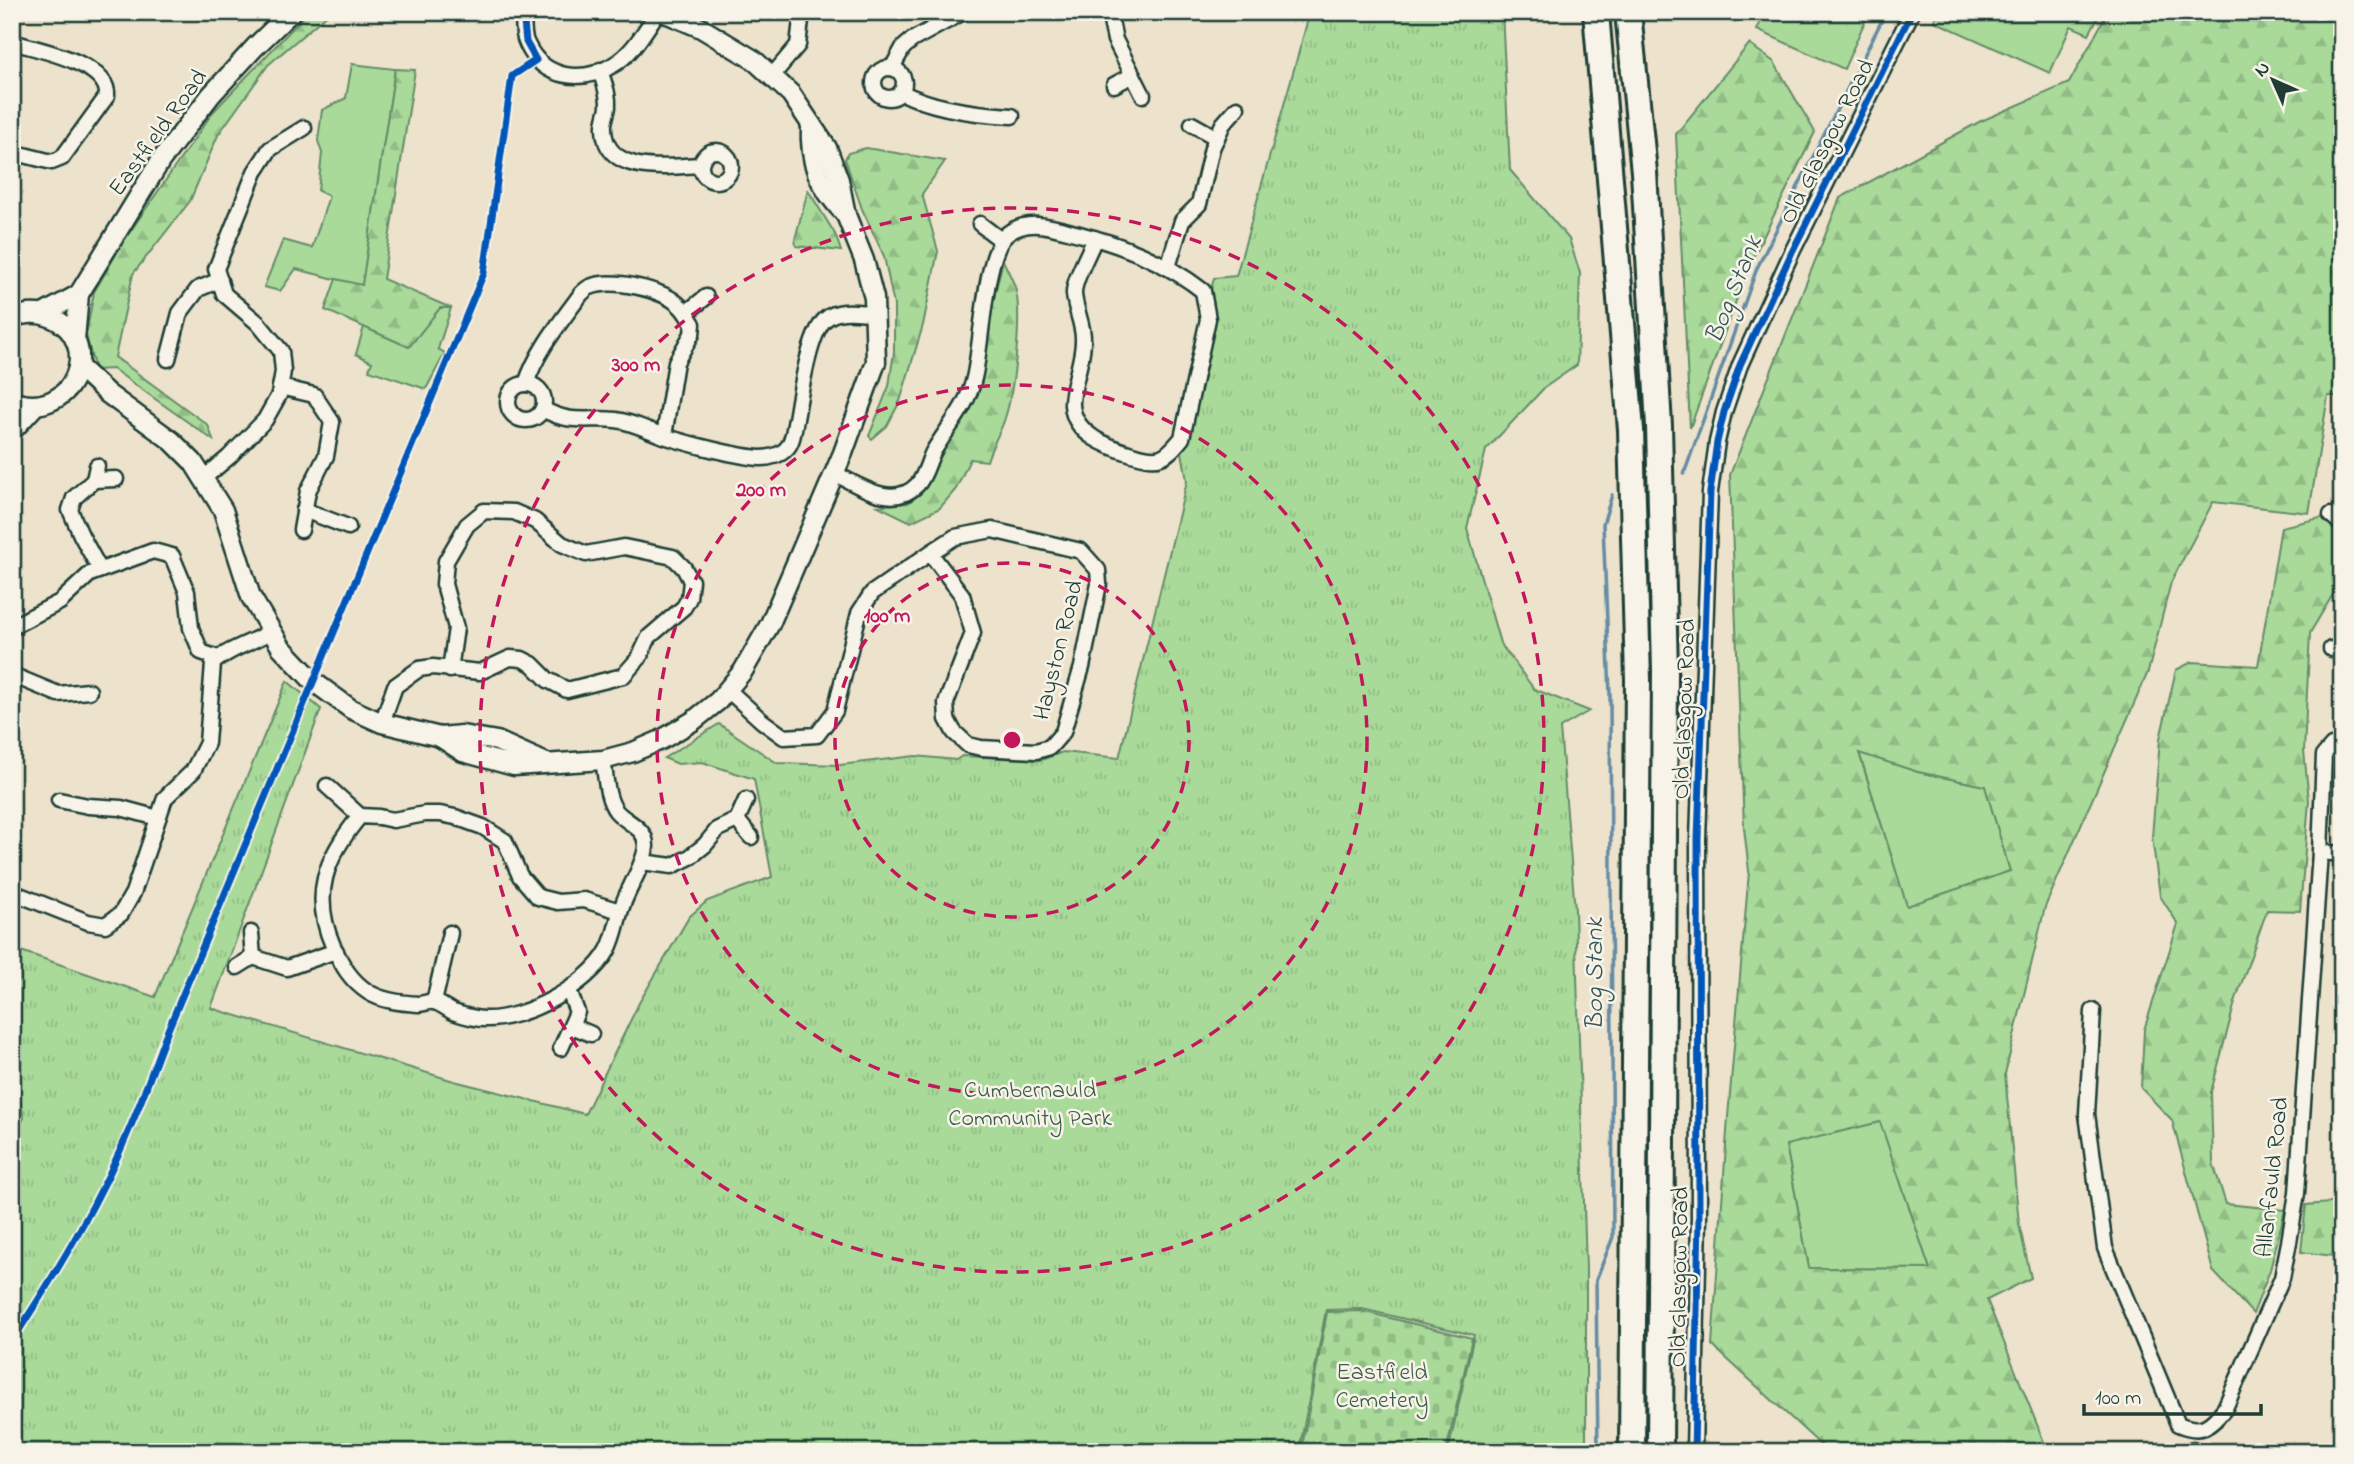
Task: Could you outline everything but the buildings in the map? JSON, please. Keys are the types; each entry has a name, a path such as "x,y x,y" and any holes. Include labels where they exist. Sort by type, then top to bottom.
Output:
{"highway":[{"path":"1596,12 1631,430 1638,666 1632,1452"},
{"path":"1628,12 1644,172 1659,426 1664,630 1660,1452"}],"street":[{"name":"Eastfield Road","path":"79,367 75,340 79,294 137,197 180,134 237,66 291,12"},
{"path":"12,401 34,406 47,404 67,391 75,380 79,367 108,394 172,440 193,462 223,510 251,597 270,632 298,667 322,689 351,709 382,723 440,737 463,752 514,766 603,760 633,752 661,740 693,721 728,690 758,649 770,624 834,473 876,362 874,298 827,148 791,94 772,76 729,43 661,12 623,58 612,66 575,77 550,72 536,60 526,43 523,12"},
{"path":"772,76 798,45 802,12"},
{"path":"892,68 903,48 912,40 963,12"},
{"path":"1109,12 1115,40 1143,94"},
{"name":"Old Glasgow Road","path":"1694,1452 1699,1217 1698,839 1710,492 1714,452 1740,365 1792,252 1912,12"},
{"path":"12,42 72,59 103,79 108,88 107,96 62,158 52,162 12,152"},
{"path":"883,68 900,72 903,78 901,92 894,97 886,97 875,89 877,73 883,68"},
{"path":"600,70 608,100 604,129 613,152 623,160 640,166 700,165"},
{"path":"1114,85 1133,75"},
{"path":"901,92 927,103 989,115 1012,116"},
{"path":"1168,267 1172,245 1182,221 1199,204 1212,148 1223,124 1237,108"},
{"path":"1192,124 1217,138"},
{"path":"204,478 265,420 279,395 283,371 282,351 258,323 224,294 216,269 255,172 270,149 304,128"},
{"path":"980,223 1002,240"},
{"path":"834,473 879,495 904,495 918,484 933,453 965,402 974,379 997,245 1016,228 1036,223 1095,238 1168,267 1180,272 1203,291 1208,319 1182,438 1170,453 1159,459 1150,459 1104,445 1082,426 1072,406 1083,351 1083,336 1074,291 1095,238"},
{"path":"168,359 180,313 198,289 220,280"},
{"path":"526,384 532,366 581,293 590,287 611,285 646,288 680,305 694,324 692,334 676,362 664,436"},
{"path":"43,314 79,294"},
{"path":"686,313 706,296"},
{"path":"543,409 556,417 586,421 617,420 664,436 761,458 779,455 788,448 794,432 804,376 817,331 827,318 844,312 874,313"},
{"path":"16,313 43,314 62,324 75,340"},
{"path":"526,384 542,392 544,403 543,409 535,418 529,420 518,418 508,404 511,392 526,384"},
{"path":"280,387 314,395 332,422 326,456 308,491 301,530"},
{"path":"67,391 108,394"},
{"path":"12,431 34,406"},
{"path":"100,570 70,510 74,498 96,473 116,479"},
{"path":"304,510 348,527"},
{"path":"382,723 395,687 419,669 432,667 450,670 480,672 510,657 532,664 548,680 567,690 623,676 639,658 649,637 684,607 689,598 691,581 684,568 673,557 624,547 586,554 562,544 536,521 514,512 484,511 467,525 446,561 444,584 456,628 450,670"},
{"name":"Hayston Road","path":"728,690 784,737 817,735 835,710 859,613 872,593 930,553 955,537 992,530 1081,551 1098,570 1099,584 1082,667 1063,732 1050,747 1036,751 981,748 968,745 954,732 947,719 946,703 974,633 962,594 930,553"},
{"path":"12,629 60,602 83,580 100,570 153,551 172,556 187,592 195,639 201,652 218,658"},
{"path":"12,892 88,922 105,925 121,914 133,893 165,798 193,771 207,743 213,663 223,653 247,645 270,632"},
{"path":"12,675 58,694 89,691"},
{"name":"Allanfauld Road","path":"2093,1011 2087,1129 2105,1248 2178,1424 2192,1430 2211,1425 2225,1408 2282,1278 2297,1193 2324,755 2332,746 2342,747"},
{"path":"360,816 335,850 321,903 324,925 346,974 369,992 392,1002 434,1002 454,1012 482,1020 503,1018 569,990 584,979 608,951 616,931 620,911 642,862 646,844 636,826 615,809 603,760"},
{"path":"327,786 360,816 393,820 440,814 482,827 505,841 520,876 538,897 558,902 584,900 620,911"},
{"path":"59,800 88,806 121,808 158,818"},
{"path":"642,862 672,866 705,845 718,829 737,820 746,800"},
{"path":"737,820 751,837"},
{"path":"2320,852 2342,854"},
{"path":"251,933 253,957"},
{"path":"434,1002 450,933"},
{"path":"237,967 253,957 288,968 336,951"},
{"path":"561,1048 577,1012 569,990"},
{"path":"572,1026 591,1034"}],"green space":[{"path":"308,12 330,12 268,65 218,135 190,201 133,274 115,357 208,425 213,440 113,369 95,370 86,335 94,292 125,239 213,112"},
{"name":"Cumbernauld Community Park","path":"1310,12 1502,12 1510,170 1569,239 1580,273 1577,365 1544,388 1486,450 1467,528 1500,643 1534,689 1589,711 1560,728 1575,910 1586,1269 1586,1452 1448,1452 1474,1335 1362,1309 1326,1310 1299,1452 1092,1452 1083,1442 1076,1452 12,1452 12,1137 24,1118 20,1101 12,1096 12,948 155,997 287,681 321,709 211,1008 454,1081 585,1114 639,1003 689,917 707,901 772,877 754,779 702,762 678,764 664,758 719,724 777,763 840,765 915,756 956,760 962,756 1041,760 1063,752 1119,758 1187,481 1182,452 1214,317 1209,297 1214,278 1236,276"},
{"path":"1765,12 1869,12 1844,69 1757,30"},
{"path":"1938,12 2040,12 2052,18 2042,12 2101,12 2089,34 2071,26 2050,73 1934,21"},
{"path":"2108,12 2342,12 2342,396 2328,396 2309,513 2213,502 2171,582 2148,672 2045,907 2005,1074 2019,1224 2031,1278 1987,1300 2048,1452 1820,1452 1825,1449 1712,1345 1749,871 1744,828 1730,475 1840,198 1979,122 2069,83","holes":["1859,753 1918,772 1985,786 2010,871 1907,906","1880,1122 1930,1269 1809,1268 1786,1145"]},
{"path":"1749,44 1774,62 1815,132 1748,268 1690,428 1676,134"},
{"path":"352,64 395,69 362,286 296,269 280,291 264,287 283,240 312,248 329,196 318,191 322,153 318,141 322,110 346,98"},
{"path":"395,69 415,70 383,279 451,308 440,308 409,347 325,310 336,279 362,285"},
{"path":"866,148 945,161 922,194 938,251 923,325 900,401 887,426 872,439 869,436 889,386 894,352 894,305 884,256 862,209 845,159 848,153"},
{"path":"808,190 835,234 841,251 796,246 795,239"},
{"path":"1003,260 1012,279 1018,303 1014,375 1004,421 987,461 970,459 956,489 940,508 911,522 878,506 908,503 922,492 950,439 972,405 986,354 992,306"},
{"path":"440,308 451,308 438,349 445,353 426,389 369,370 372,362 356,354 364,327 409,347"},
{"path":"2324,517 2342,542 2342,579 2310,633 2304,751 2309,801 2300,911 2267,910 2235,1002 2211,1092 2213,1163 2226,1204 2285,1210 2270,1270 2253,1314 2213,1271 2172,1120 2141,1088 2144,1030 2178,924 2160,896 2152,837 2160,739 2176,670 2192,662 2258,666 2281,527"},
{"path":"1859,752 1918,772 1985,786 2010,871 1907,907"},
{"path":"1880,1121 1930,1269 1809,1268 1786,1145"},
{"path":"2342,1202 2342,1257 2301,1252 2306,1205"},
{"name":"Eastfield Cemetery","path":"1361,1311 1472,1338 1446,1452 1301,1452 1327,1312"}],"waterway":[{"name":"Bog Stank","path":"1684,474 1757,268 1886,12"},
{"name":"Bog Stank","path":"1598,1452 1596,1280 1613,1237 1610,695 1603,524 1612,495"}],"cycle path":[{"path":"12,1341 77,1235 120,1151 484,273 512,76 536,60 526,42 523,12"},
{"path":"1694,1452 1699,1217 1698,839 1710,492 1717,442 1740,365 1792,252 1912,12"}]}
